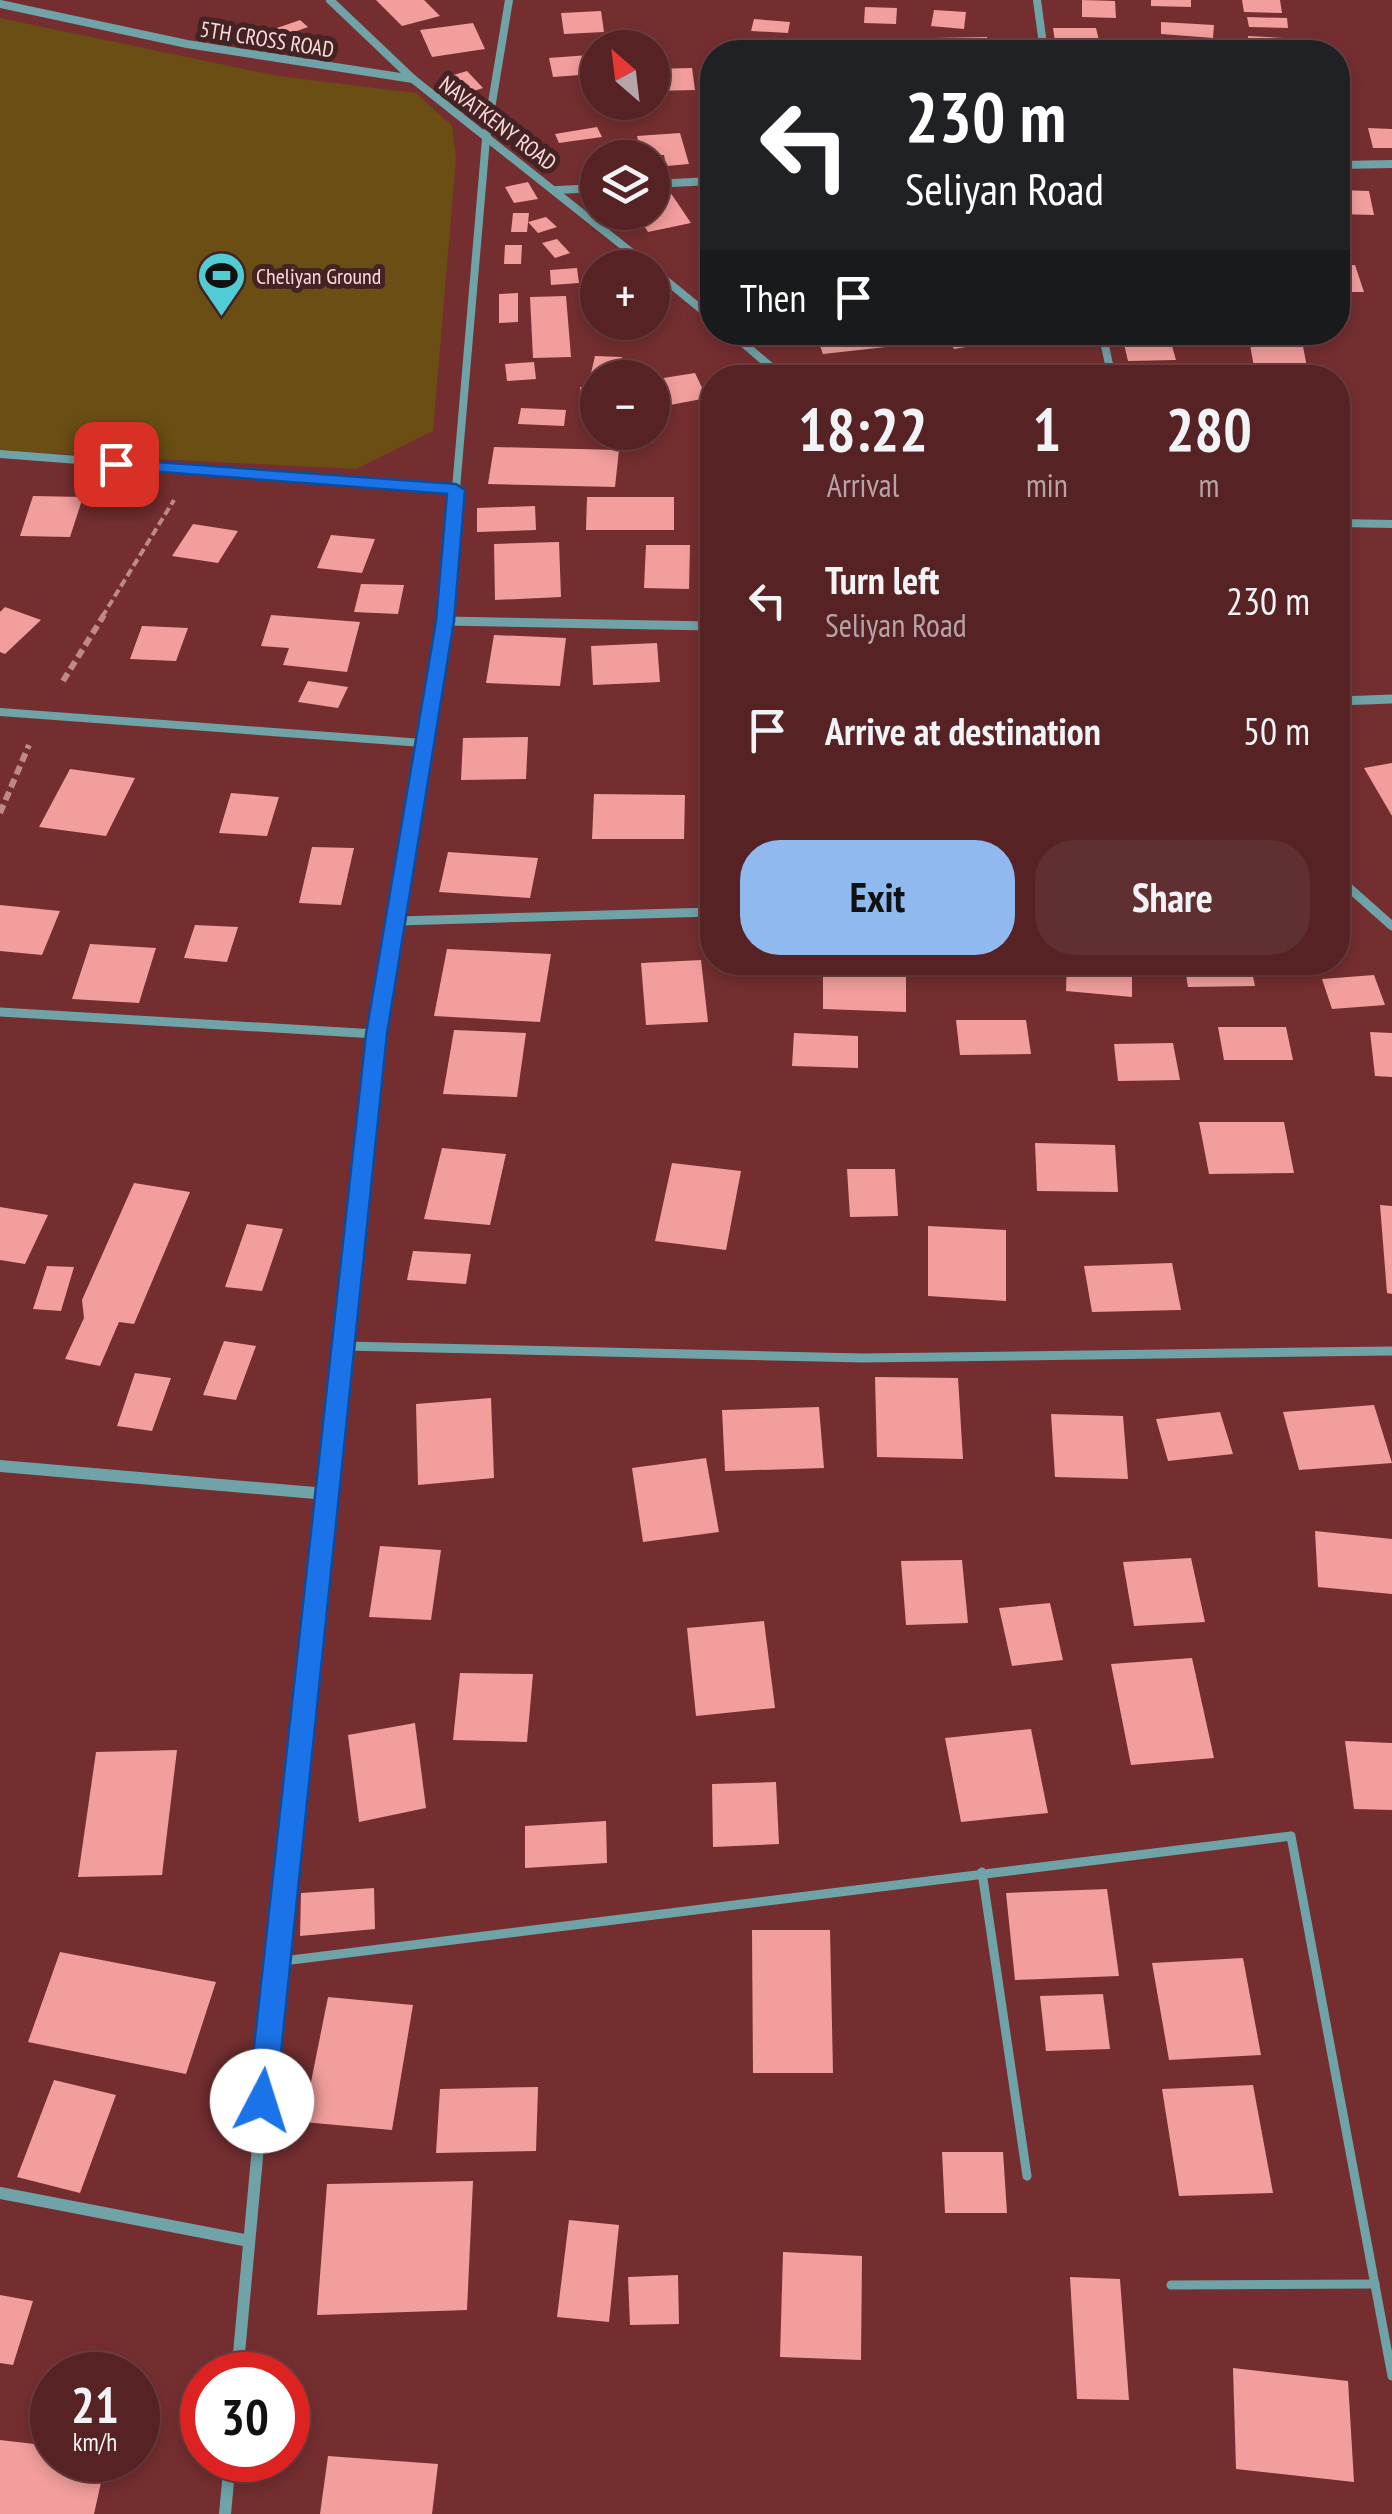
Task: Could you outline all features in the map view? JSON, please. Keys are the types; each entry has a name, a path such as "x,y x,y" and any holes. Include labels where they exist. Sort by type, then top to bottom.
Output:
{"street":[{"name":"NAVATKENY ROAD","path":"330,0 413,80 630,250"},
{"path":"239,2352 275,1962 376,1034 398,921 445,621 486,139 509,0"},
{"path":"1036,0 1042,40"},
{"name":"5TH CROSS ROAD","path":"0,4 187,44 413,80"},
{"path":"1350,164 1392,164"},
{"path":"670,183 700,182"},
{"path":"556,190 580,189"},
{"name":"NAVATKENY ROAD","path":"670,283 700,308"},
{"path":"745,345 769,365"},
{"path":"0,454 456,490"},
{"path":"1350,523 1392,524"},
{"path":"445,621 700,626"},
{"path":"1350,701 1392,699"},
{"path":"1350,890 1392,926"},
{"path":"1350,896 1356,896"},
{"path":"398,921 700,912"},
{"path":"0,1012 376,1034"},
{"path":"344,1346 863,1358 1392,1351"},
{"path":"0,1466 327,1494"},
{"path":"0,2193 249,2241"},
{"path":"225,2514 228,2482"}],"lane":[{"path":"0,712 423,744"},
{"path":"275,1962 1291,1836 1392,2376"},
{"path":"982,1872 1027,2176"},
{"path":"1170,2285 1375,2284"}],"path":[{"path":"0,813 42,716 192,471"}],"shaded area":[{"name":"Cheliyan Ground","path":"0,18 278,76 416,93 452,126 456,159 433,431 356,469 0,451"}],"building":[{"path":"376,0 424,0 440,16 402,26"},
{"path":"1082,0 1115,1 1116,18 1082,17"},
{"path":"1151,0 1191,0 1191,7 1151,6"},
{"path":"1242,0 1280,0 1282,13 1244,12"},
{"path":"865,7 897,8 896,24 864,23"},
{"path":"934,10 966,12 964,29 931,26"},
{"path":"601,11 604,30 564,34 561,13"},
{"path":"1247,17 1287,18 1288,28 1249,27"},
{"path":"754,19 790,22 788,33 751,31"},
{"path":"300,20 308,27 283,36 274,29"},
{"path":"1161,22 1214,25 1213,38 1161,34"},
{"path":"473,23 485,49 432,57 420,30"},
{"path":"1053,28 1096,28 1099,40 1055,40"},
{"path":"1248,36 1284,40 1248,40"},
{"path":"987,37 988,40 934,40"},
{"path":"580,56 580,75 553,77 549,58"},
{"path":"692,68 695,90 670,91 670,69"},
{"path":"467,71 483,88 464,94 447,77"},
{"path":"597,127 602,137 559,143 555,134"},
{"path":"1368,128 1392,129 1392,148 1373,148"},
{"path":"680,133 689,164 670,166 670,140 638,140 637,136"},
{"path":"528,182 538,199 514,203 505,187"},
{"path":"1350,190 1369,191 1374,215 1350,214"},
{"path":"670,192 691,223 670,227"},
{"path":"513,213 529,213 527,232 511,232"},
{"path":"546,217 557,227 538,233 528,222"},
{"path":"557,239 570,253 555,258 542,243"},
{"path":"505,245 522,245 521,264 504,264"},
{"path":"1350,265 1355,265 1364,292 1350,292"},
{"path":"577,268 579,283 551,285 550,270"},
{"path":"518,293 518,322 499,323 499,294"},
{"path":"566,296 571,357 533,358 530,297"},
{"path":"820,345 895,346 823,354"},
{"path":"1124,345 1172,345 1176,360 1128,361"},
{"path":"1250,345 1303,345 1307,365 1254,365"},
{"path":"595,356 622,357 621,360 594,360"},
{"path":"534,362 536,379 507,381 505,364"},
{"path":"695,373 700,399 670,405 670,377"},
{"path":"521,408 566,410 564,426 518,424"},
{"path":"494,447 619,450 615,487 488,484"},
{"path":"33,496 83,497 70,537 20,536"},
{"path":"587,497 674,497 674,530 586,530"},
{"path":"535,506 536,530 477,532 477,508"},
{"path":"193,524 238,531 218,563 172,556"},
{"path":"331,535 375,539 362,573 317,568"},
{"path":"559,542 561,597 495,600 494,544"},
{"path":"646,545 690,545 689,589 644,588"},
{"path":"361,584 404,585 398,614 354,612"},
{"path":"5,607 41,620 5,654 0,652 0,612"},
{"path":"271,615 360,622 347,672 283,665 289,648 261,646"},
{"path":"142,626 188,628 176,661 130,659"},
{"path":"494,635 566,638 560,686 486,683"},
{"path":"657,643 660,682 593,685 591,646"},
{"path":"308,681 348,687 338,708 298,702"},
{"path":"528,737 526,779 461,780 463,738"},
{"path":"1392,763 1392,816 1364,768"},
{"path":"70,769 135,778 106,836 39,827"},
{"path":"231,793 279,797 267,836 219,833"},
{"path":"594,794 685,795 684,839 592,839"},
{"path":"312,847 354,848 341,905 299,903"},
{"path":"448,852 538,858 530,898 439,892"},
{"path":"0,905 60,911 42,955 0,951"},
{"path":"195,925 238,927 227,962 184,958"},
{"path":"90,944 156,948 139,1003 72,999"},
{"path":"447,949 551,954 540,1022 434,1016"},
{"path":"700,960 708,1022 646,1025 641,963"},
{"path":"823,975 906,975 906,1012 823,1009"},
{"path":"1067,975 1132,975 1132,997 1066,991"},
{"path":"1186,975 1253,975 1255,986 1188,987"},
{"path":"1374,975 1385,1005 1332,1009 1322,979"},
{"path":"956,1020 1026,1020 1031,1054 960,1055"},
{"path":"1218,1027 1286,1027 1293,1060 1224,1060"},
{"path":"454,1030 526,1033 517,1097 443,1094"},
{"path":"1370,1032 1392,1033 1392,1077 1375,1076"},
{"path":"794,1033 858,1036 858,1068 792,1066"},
{"path":"1173,1043 1180,1080 1118,1081 1114,1044"},
{"path":"1199,1122 1284,1122 1294,1173 1209,1174"},
{"path":"1035,1143 1115,1145 1118,1192 1037,1191"},
{"path":"442,1148 506,1154 490,1225 424,1219"},
{"path":"672,1163 741,1171 726,1250 655,1241"},
{"path":"847,1169 895,1169 898,1216 850,1217"},
{"path":"134,1183 190,1192 134,1324 119,1322 100,1366 65,1359 84,1318 82,1300"},
{"path":"1380,1205 1392,1206 1392,1294 1387,1293"},
{"path":"0,1207 48,1215 25,1264 0,1260"},
{"path":"247,1224 283,1229 262,1291 225,1287"},
{"path":"928,1226 1006,1230 1006,1301 928,1296"},
{"path":"413,1251 471,1254 466,1284 407,1280"},
{"path":"1172,1263 1181,1310 1092,1312 1084,1266"},
{"path":"47,1266 74,1267 61,1311 33,1309"},
{"path":"224,1341 256,1346 236,1400 203,1395"},
{"path":"135,1373 171,1378 152,1431 117,1426"},
{"path":"875,1377 958,1378 963,1459 877,1457"},
{"path":"491,1398 494,1478 418,1485 416,1404"},
{"path":"1374,1405 1392,1463 1299,1470 1283,1412"},
{"path":"819,1407 824,1468 725,1471 722,1410"},
{"path":"1220,1412 1233,1454 1168,1461 1156,1419"},
{"path":"1051,1414 1123,1416 1128,1479 1055,1477"},
{"path":"706,1458 719,1532 643,1542 632,1468"},
{"path":"1315,1531 1392,1539 1392,1594 1318,1587"},
{"path":"380,1546 441,1550 431,1620 369,1617"},
{"path":"1191,1558 1205,1622 1134,1626 1123,1562"},
{"path":"962,1560 968,1623 906,1625 901,1561"},
{"path":"1050,1603 1063,1660 1012,1666 999,1608"},
{"path":"764,1621 775,1708 696,1716 687,1628"},
{"path":"1192,1658 1214,1758 1131,1765 1111,1664"},
{"path":"460,1673 533,1674 527,1742 453,1740"},
{"path":"415,1723 426,1808 359,1822 348,1735"},
{"path":"1031,1729 1048,1813 961,1822 945,1738"},
{"path":"1345,1741 1392,1743 1392,1810 1354,1809"},
{"path":"177,1750 162,1875 78,1877 96,1752"},
{"path":"776,1782 779,1844 713,1847 712,1784"},
{"path":"606,1821 607,1863 525,1868 525,1826"},
{"path":"374,1888 375,1929 300,1936 301,1893"},
{"path":"1107,1889 1119,1976 1015,1980 1006,1893"},
{"path":"752,1930 830,1930 833,2073 753,2073"},
{"path":"60,1952 216,1982 186,2074 28,2042"},
{"path":"1243,1958 1261,2055 1169,2060 1152,1963"},
{"path":"1103,1994 1110,2049 1046,2051 1040,1996"},
{"path":"328,1997 413,2005 392,2130 303,2122"},
{"path":"54,2080 116,2095 80,2193 17,2177"},
{"path":"1253,2085 1273,2193 1179,2196 1162,2089"},
{"path":"538,2087 536,2151 436,2153 440,2089"},
{"path":"942,2152 1003,2152 1007,2213 945,2213"},
{"path":"473,2181 467,2310 317,2315 327,2184"},
{"path":"569,2220 619,2225 609,2322 557,2317"},
{"path":"783,2252 862,2256 861,2360 780,2357"},
{"path":"678,2275 679,2324 630,2325 628,2277"},
{"path":"1070,2277 1120,2279 1129,2400 1077,2399"},
{"path":"0,2295 33,2301 13,2365 0,2363"},
{"path":"1233,2368 1348,2381 1354,2482 1236,2469"},
{"path":"0,2440 30,2443 30,2482 101,2482 94,2514 0,2514"},
{"path":"328,2456 438,2464 432,2514 320,2514"}],"place":[{"name":"Cheliyan Ground","path":"221,318"}],"route":[{"path":"116,464 456,490 445,621 398,921 376,1034 262,2101"}]}
